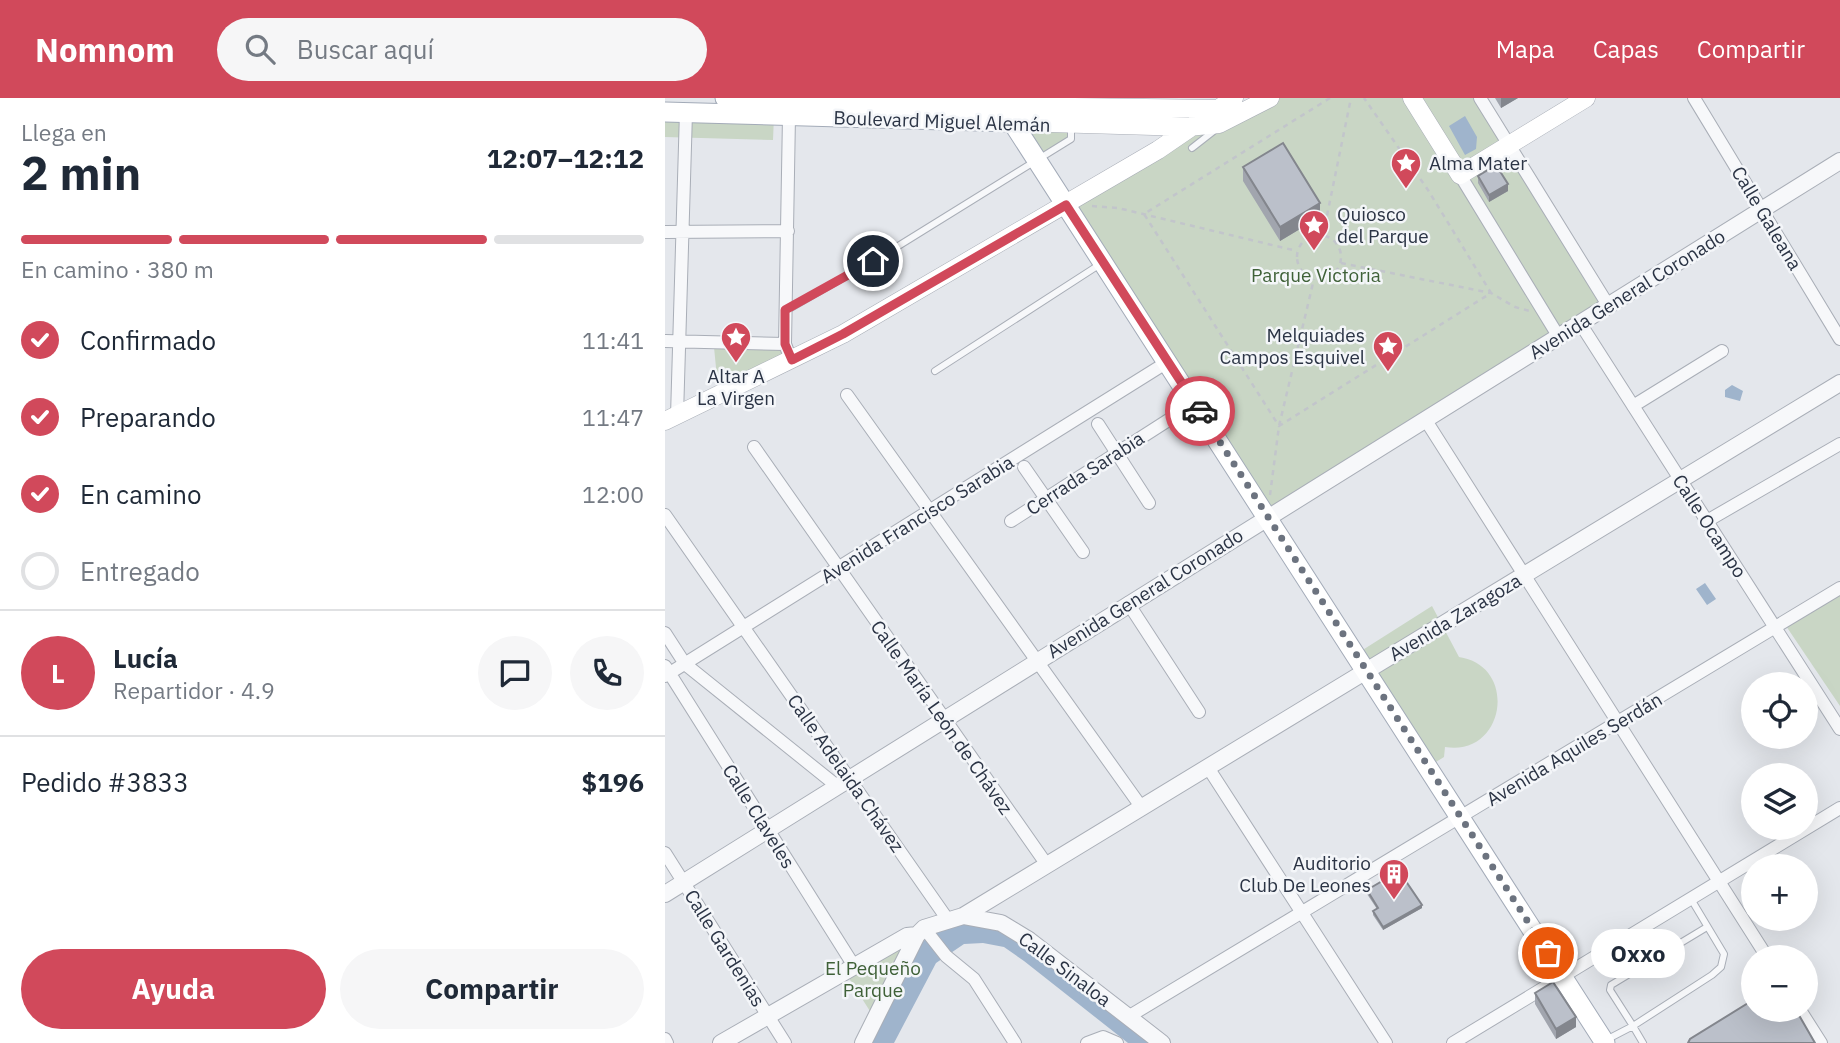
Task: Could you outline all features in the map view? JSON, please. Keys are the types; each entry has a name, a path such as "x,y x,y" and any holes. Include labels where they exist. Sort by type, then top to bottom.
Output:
{"main road":[{"name":"Boulevard Miguel Alemán","path":"725,98 813,99 1004,109 1215,110"},
{"path":"1215,110 1234,98"},
{"path":"1215,110 1270,98"},
{"path":"1412,98 1460,175 1586,98"},
{"path":"789,116 813,99"},
{"name":"Boulevard Miguel Alemán","path":"665,112 957,118 1004,109 1071,124 1188,127 1215,110"},
{"path":"1004,109 1368,670 1605,1042"},
{"path":"957,118 968,124 1000,128 1033,156"},
{"path":"671,419 788,352 843,334 1158,150 1188,127"}],"street":[{"path":"1480,98 1608,305"},
{"name":"Calle Galeana","path":"1693,98 1840,339"},
{"path":"671,419 671,341 682,232 686,112"},
{"path":"671,341 788,352 785,310 789,116"},
{"name":"Avenida General Coronado","path":"665,894 1557,334 1580,323 1840,161"},
{"path":"1460,175 1557,334"},
{"path":"665,232 788,231"},
{"name":"Calle Ocampo","path":"1580,323 1840,729"},
{"path":"1633,406 1722,351"},
{"name":"Avenida Francisco Sarabia","path":"667,672 685,664 1168,361"},
{"name":"Avenida Zaragoza","path":"956,918 1209,769 1840,383"},
{"path":"847,395 1142,808"},
{"name":"Cerrada Sarabia","path":"1011,521 1195,403"},
{"path":"1425,419 1759,945"},
{"path":"1098,424 1149,503"},
{"path":"1707,522 1840,444"},
{"name":"Calle María León de Chávez","path":"754,447 1047,865"},
{"path":"1024,467 1083,552"},
{"name":"Calle Adelaida Chávez","path":"665,515 743,627 843,782 956,918"},
{"name":"Avenida Aquiles Serdán","path":"1128,1017 1840,588"},
{"path":"1128,603 1199,712"},
{"path":"665,633 685,664 843,782"},
{"name":"Calle Claveles","path":"667,672 854,966"},
{"path":"1209,769 1386,1043"},
{"path":"1453,1043 1840,808"},
{"name":"Calle Gardenias","path":"665,853 785,1043"},
{"name":"Calle Sinaloa","path":"923,933 956,918 1001,923 1020,934 1162,1043"},
{"path":"722,1043 907,936 923,933"},
{"path":"923,933 974,979 1015,1043"},
{"path":"863,1043 923,933"},
{"path":"1808,1022 1821,1043"},
{"path":"1087,1043 1103,1037 1117,1043"}],"lane":[{"path":"1192,148 1215,110"},
{"path":"785,310 895,248 1033,156 1071,139 1071,124"},
{"path":"935,371 1103,262"},
{"path":"1605,1042 1713,975 1721,967 1724,954 1691,899"},
{"path":"1643,1043 1611,990 1611,985 1707,927"}],"path":[{"path":"1143,214 1330,98"},
{"path":"1323,235 1351,98"},
{"path":"1364,98 1428,190 1491,293"},
{"path":"1092,206 1118,208 1297,251"},
{"path":"1143,214 1279,426"},
{"path":"1323,235 1338,245 1341,263 1329,277 1314,279 1298,265 1297,251 1310,237 1323,235"},
{"path":"1341,263 1491,293 1515,307"},
{"path":"1267,517 1279,426 1314,279"},
{"path":"1279,426 1491,293"}],"green space":[{"name":"Parque Victoria","path":"1261,98 1479,98 1605,302 1264,516 1063,199"},
{"path":"665,114 774,116 773,140 665,137"},
{"path":"1015,120 1070,121 1069,138 1036,156"},
{"path":"713,337 783,337 793,361 719,398"},
{"path":"1840,590 1840,706 1818,672 1784,623"},
{"path":"1432,606 1459,657 1478,664 1491,676 1497,692 1497,709 1492,725 1481,738 1465,746 1445,747 1444,757 1423,770 1350,658"},
{"name":"El Pequeño Parque","path":"916,934 875,1019 845,972"}],"water":[{"path":"1465,116 1477,137 1476,149 1465,155 1449,126"},
{"path":"1732,385 1743,391 1740,401 1725,397 1725,390"},
{"path":"1705,583 1716,599 1707,605 1696,589"},
{"path":"969,923 1012,933 1156,1043 1128,1043 1004,947 983,943 964,944 936,963 894,1043 868,1043 921,942 953,924"}],"building":[{"path":"1283,143 1320,203 1280,227 1243,167"},
{"path":"1496,165 1508,184 1489,195 1478,176"},
{"name":"Auditorio Club De Leones","path":"1399,871 1422,905 1383,927 1373,911 1378,908 1367,890"},
{"path":"1553,982 1576,1017 1556,1029 1535,993"},
{"path":"1741,1007 1741,1022 1803,1022 1815,1043 1688,1043 1690,1039"}],"way so far":[{"path":"1200,411 1548,953"}],"place":[{"name":"Alma Mater","path":"1406,190"},
{"name":"Quiosco del Parque","path":"1314,252"},
{"name":"Altar A La Virgen","path":"736,364"},
{"name":"Melquiades Campos Esquivel","path":"1388,373"},
{"name":"Auditorio Club De Leones","path":"1394,901"},
{"name":"Oxxo","path":"1548,953"}],"route":[{"path":"873,261 785,310 785,344 792,360 843,334 1066,205 1200,411"}]}
